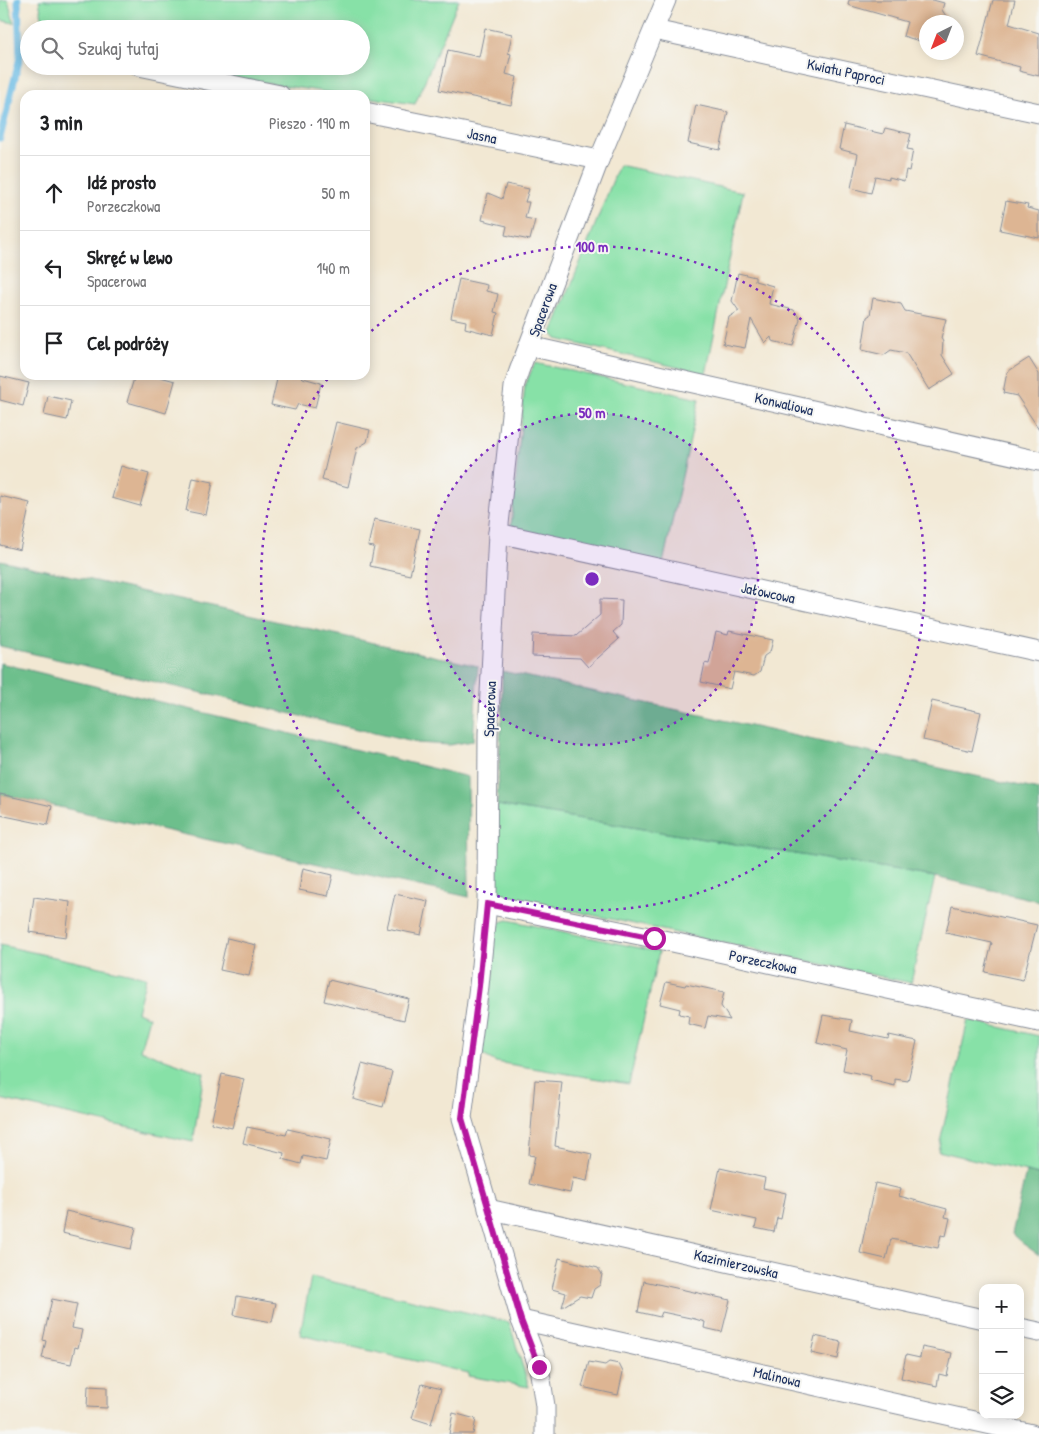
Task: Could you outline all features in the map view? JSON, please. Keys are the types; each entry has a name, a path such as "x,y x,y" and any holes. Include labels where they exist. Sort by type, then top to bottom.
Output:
{"street":[{"name":"Spacerowa","path":"545,1434 545,1406 539,1367 521,1320 462,1118 479,986 487,904 488,733 498,533 514,387 519,371 599,160 666,0"},
{"name":"Kwiatu Paproci","path":"654,30 1039,113"},
{"path":"183,75 256,90"},
{"name":"Jasna","path":"370,113 599,160"},
{"name":"Konwaliowa","path":"529,346 1039,460"},
{"name":"Jałowcowa","path":"498,533 1039,652"},
{"name":"Porzeczkowa","path":"487,904 654,938 1039,1022"},
{"name":"Kazimierzowska","path":"488,1209 979,1318"},
{"name":"Malinowa","path":"521,1320 1032,1434"},
{"path":"1024,1329 1039,1332"}],"green space":[{"path":"0,0 8,0 14,23 0,20"},
{"path":"39,0 459,0 415,104 370,98 370,90 313,90 221,75 370,75 370,20 42,20"},
{"path":"619,165 743,192 706,374 557,339 552,333"},
{"path":"535,363 699,399 663,563 511,527 525,385"},
{"path":"0,560 478,666 473,741 449,745 417,743 0,646"},
{"path":"0,663 468,777 469,897 0,794"},
{"path":"502,671 1039,790 1039,901 935,877 497,805"},
{"path":"497,805 935,877 911,983 503,896 494,887"},
{"path":"508,920 659,952 629,1084 496,1062 481,1054 493,972 493,927 497,923"},
{"path":"0,945 146,977 137,1012 149,1017 140,1050 204,1073 193,1142 0,1099"},
{"path":"968,1020 1039,1036 1039,1175 938,1151"},
{"path":"1026,1172 1039,1175 1039,1255 1012,1234"},
{"path":"311,1277 509,1322 529,1387 468,1376 469,1373 300,1335"}],"building":[{"path":"849,0 933,0 944,3 942,10 945,15 919,15 919,41 903,36 907,22 848,5"},
{"path":"993,0 1015,0 1009,24 1039,33 1039,76 1019,71 1020,67 978,56"},
{"path":"485,28 512,34 508,53 511,54 506,74 517,77 511,105 439,90 448,50 479,57"},
{"path":"696,105 728,112 720,150 688,143"},
{"path":"844,125 883,134 885,128 911,134 907,149 913,150 909,171 906,170 904,181 875,176 871,193 851,188 858,154 839,149"},
{"path":"506,184 529,189 525,202 529,202 525,218 535,220 530,240 505,235 507,226 482,220 488,193 502,199"},
{"path":"1006,201 1028,205 1027,208 1039,211 1039,238 1000,230"},
{"path":"738,273 755,277 755,281 773,286 769,304 794,310 800,319 793,346 772,341 771,337 765,343 751,319 745,348 723,344 729,317 739,311 732,301"},
{"path":"459,279 487,285 486,291 498,294 494,312 498,313 493,335 465,328 466,321 451,318"},
{"path":"873,298 901,304 905,311 946,319 941,338 943,342 942,355 954,374 929,390 906,353 891,350 884,355 862,350 867,317 870,315"},
{"path":"1029,358 1039,374 1039,429 1017,396 1003,393 1007,372"},
{"path":"0,376 29,383 23,406 0,400"},
{"path":"134,380 175,381 166,413 127,402"},
{"path":"277,380 310,380 321,383 315,408 298,404 295,410 271,405"},
{"path":"48,396 71,401 67,420 44,415"},
{"path":"336,422 370,430 367,442 357,448 348,487 322,480"},
{"path":"121,466 149,474 140,506 112,498"},
{"path":"193,478 213,482 206,515 186,511"},
{"path":"0,496 30,503 20,550 0,545"},
{"path":"374,519 420,529 410,575 370,566 374,547 368,546"},
{"path":"600,599 622,600 621,625 613,632 619,639 588,667 580,658 532,656 533,634 576,636 600,615"},
{"path":"729,631 773,640 770,652 764,656 760,672 754,676 734,672 730,689 701,682 705,663 709,664 716,632 728,635"},
{"path":"932,701 981,712 972,751 923,740"},
{"path":"0,794 52,806 48,825 0,815"},
{"path":"303,868 333,875 328,896 299,890"},
{"path":"395,894 428,901 421,935 387,928"},
{"path":"34,897 70,902 66,937 29,932"},
{"path":"952,906 1037,925 1023,980 985,972 992,943 946,933"},
{"path":"227,938 256,945 249,976 220,970"},
{"path":"329,980 409,999 404,1020 324,1001"},
{"path":"666,982 724,992 721,1006 730,1020 708,1016 705,1028 688,1024 689,1016 679,1014 680,1009 660,1004"},
{"path":"823,1015 852,1020 850,1031 888,1039 889,1035 917,1041 908,1081 895,1079 895,1086 870,1080 871,1076 843,1070 847,1050 817,1043"},
{"path":"362,1064 392,1072 383,1107 353,1099"},
{"path":"222,1074 244,1079 232,1128 211,1123"},
{"path":"535,1080 562,1082 555,1146 592,1154 587,1181 573,1178 570,1193 529,1184 535,1156 529,1155"},
{"path":"247,1127 286,1135 288,1129 331,1139 326,1161 303,1156 301,1164 283,1159 284,1153 243,1143"},
{"path":"720,1168 765,1178 763,1188 786,1193 781,1219 777,1218 774,1232 755,1228 757,1220 711,1210"},
{"path":"875,1183 901,1189 899,1196 947,1209 945,1217 950,1218 946,1236 941,1235 938,1248 891,1239 886,1259 860,1253"},
{"path":"66,1211 136,1227 131,1249 62,1233"},
{"path":"559,1258 598,1268 602,1274 600,1285 594,1289 591,1298 580,1296 562,1307 566,1293 552,1289"},
{"path":"644,1281 730,1300 722,1332 704,1328 705,1322 695,1319 662,1312 660,1317 638,1312"},
{"path":"237,1296 276,1303 272,1322 234,1315"},
{"path":"52,1299 77,1304 72,1328 82,1330 78,1348 75,1347 71,1364 42,1358 46,1341 43,1340"},
{"path":"815,1336 841,1342 838,1359 811,1353"},
{"path":"922,1347 952,1353 947,1376 939,1374 937,1386 901,1378 906,1355 920,1358"},
{"path":"589,1362 605,1365 609,1362 619,1364 623,1372 618,1395 582,1387"},
{"path":"422,1384 441,1389 431,1424 412,1418"},
{"path":"88,1386 107,1387 107,1408 87,1407"},
{"path":"453,1413 476,1419 473,1434 449,1434"}],"waterway":[{"path":"0,138 20,57 18,0"}],"route":[{"path":"539,1367 521,1320 462,1118 479,986 487,904 654,938"}]}
